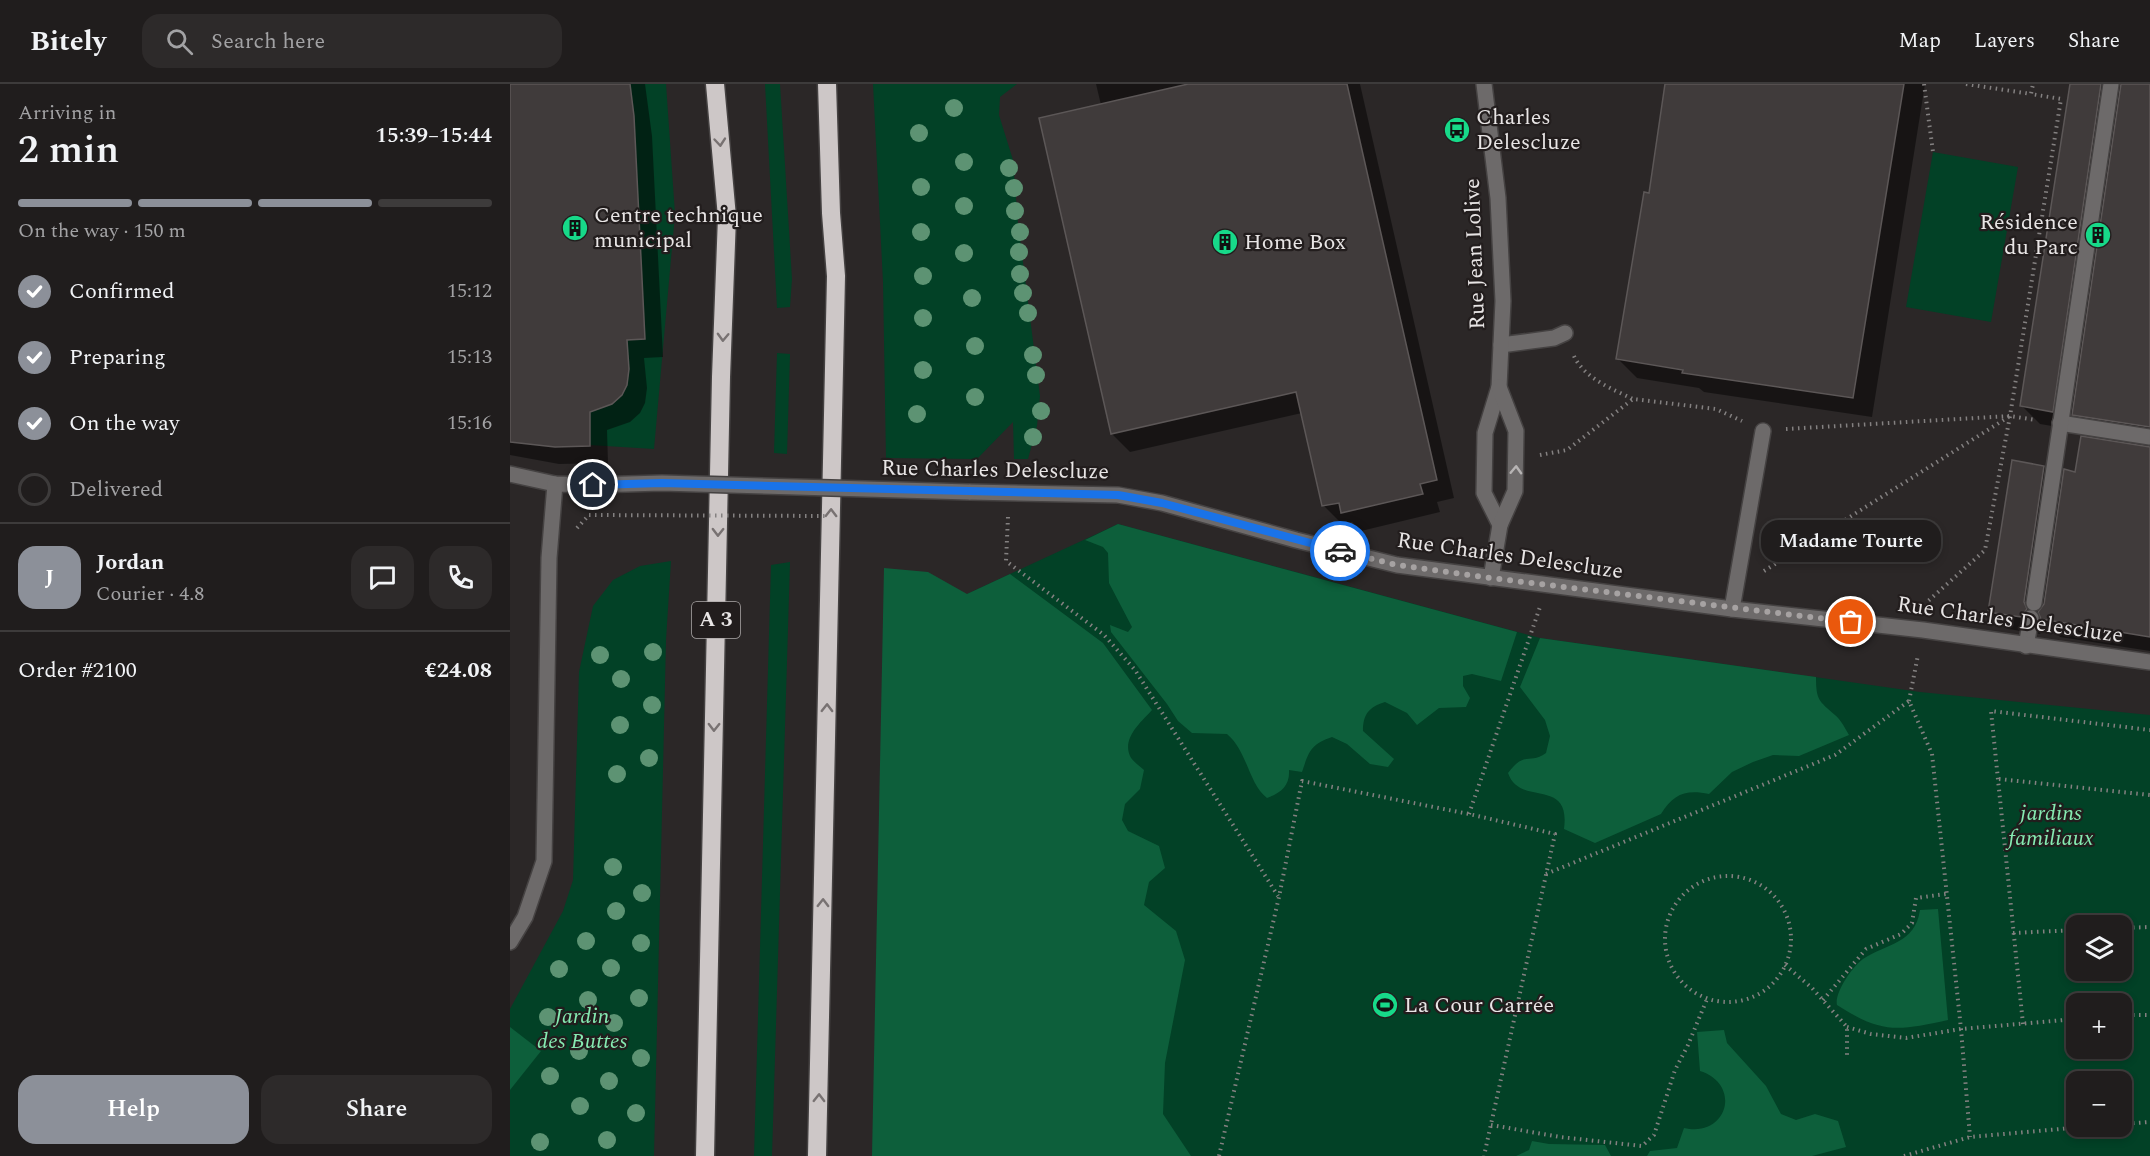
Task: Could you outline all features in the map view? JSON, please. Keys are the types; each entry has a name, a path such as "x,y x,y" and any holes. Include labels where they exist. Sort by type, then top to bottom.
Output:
{"highway":[{"name":"A 3","path":"705,1156 721,401 728,217 715,84"},
{"path":"817,1156 836,276 826,84"}],"street":[{"name":"Rue Jean Lolive","path":"1484,84 1498,198 1503,301 1499,387 1485,433 1484,493 1500,525"},
{"path":"2026,646 2111,84"},
{"path":"1501,345 1554,338 1565,333"},
{"name":"Rue Jean Lolive","path":"1491,578 1500,525 1515,491 1516,431 1499,387"},
{"path":"2060,423 2150,437"},
{"path":"1732,609 1763,431"},
{"name":"Rue Charles Delescluze","path":"510,474 555,484 662,483 1118,495 1162,503 1397,565 1732,609 1923,630 2150,662"},
{"path":"510,942 525,917 544,861 549,558 555,484"}],"path":[{"path":"1924,84 1933,152"},
{"path":"1966,84 2061,99 2010,416 1985,550 1929,601 1909,701 1932,754 1970,1137"},
{"path":"2031,94 2033,84"},
{"path":"1565,333 1577,362 1602,384 1633,399"},
{"path":"1732,609 1757,576 2010,416 2060,423"},
{"path":"589,515 826,516"},
{"path":"1008,518 1006,561 1104,635 1135,670 1279,897"},
{"path":"1468,814 1547,585"},
{"path":"1546,874 1835,754 1909,701"},
{"path":"2024,1024 1991,711 2150,730"},
{"path":"1998,779 2150,795"},
{"path":"1219,1156 1279,897 1302,781 1555,834 1484,1156"},
{"path":"1714,877 1745,878 1769,891 1783,907 1791,934 1785,965 1778,977 1762,992 1751,998 1730,1002 1707,999 1695,993 1679,979 1668,957 1665,932 1669,917 1680,898 1694,886 1714,877"},
{"path":"1823,1000 1866,949 1901,934 1912,923 1916,898 1946,894"},
{"path":"2132,928 2150,927"},
{"path":"2013,933 2066,930"},
{"path":"1785,965 1823,1000 1847,1027 1870,1034 1906,1038 1961,1029 2066,1020"},
{"path":"1491,1125 1560,1137 1642,1146 1654,1135 1675,1070 1707,999"},
{"path":"2132,1016 2150,1015"},
{"path":"1847,1027 1847,1059"},
{"path":"2132,1123 2150,1122"},
{"path":"1904,1156 1970,1137 2066,1128"}],"green space":[{"path":"630,84 666,84 675,214 654,449 590,445 590,408 611,404 620,398 625,391 629,374 627,340 645,339 634,116"},
{"path":"765,84 780,84 792,279 790,307 777,308"},
{"path":"873,84 1017,84 1000,97 999,115 1013,160 1018,223 1040,396 1037,426 1028,459 1014,459 1013,422 977,459 886,458 883,282"},
{"path":"1933,152 2018,167 1991,322 1906,307"},
{"path":"777,353 790,354 787,454 774,453"},
{"name":"jardins familiaux","path":"1118,524 1540,638 1920,692 2150,715 2150,1156 975,1156 967,594"},
{"path":"1118,524 1517,632 1501,681 1472,674 1463,676 1463,686 1470,698 1466,707 1439,708 1417,725 1407,713 1385,702 1375,706 1364,720 1363,731 1394,759 1388,767 1370,764 1347,744 1332,737 1319,742 1312,749 1302,772 1289,770 1284,788 1267,798 1256,784 1234,741 1227,734 1192,733 1178,721 1111,632 1110,625 1128,632 1132,627 1109,583 1108,553 1103,547 1085,540"},
{"name":"Jardin des Buttes","path":"671,561 666,640 654,1156 510,1156 510,1009 563,911 573,880 579,672 593,606 613,580 640,566"},
{"path":"790,562 772,1156 754,1156 771,565"},
{"path":"884,568 928,572 967,594 1010,574 1103,643 1152,710 1138,725 1129,743 1131,758 1144,770 1140,789 1125,804 1122,820 1128,831 1159,846 1165,868 1149,882 1144,905 1176,931 1185,960 1165,1063 1163,1114 1191,1156 872,1156"},
{"path":"1540,638 1816,677 1819,699 1839,719 1849,735 1799,756 1773,755 1753,762 1732,772 1709,794 1693,792 1681,795 1670,802 1661,814 1595,843 1564,829 1564,813 1560,803 1553,797 1523,789 1514,783 1508,773 1519,762 1546,753 1550,736 1545,720 1520,687"},
{"path":"1938,909 1948,1020 1890,1028 1866,1021 1837,1005 1841,987 1859,962 1906,936 1917,921 1920,910"},
{"path":"510,1027 541,1051 510,1090"},
{"path":"1724,1030 1727,1043 1766,1086 1781,1114 1796,1120 1815,1114 1838,1121 1846,1147 1812,1156 1647,1156 1650,1151 1677,1148 1684,1128 1699,1129 1711,1125 1719,1118 1724,1108 1725,1097 1721,1087 1713,1078 1700,1071 1697,1032"},
{"path":"1532,1141 1549,1144 1605,1145 1611,1156 1516,1156 1529,1150"}],"building":[{"name":"Centre technique municipal","path":"510,84 630,84 634,116 645,339 627,340 629,369 627,385 622,395 612,404 590,412 590,446 555,447 510,442"},
{"name":"Home Box","path":"1188,84 1347,84 1437,480 1420,484 1423,494 1341,513 1339,503 1322,506 1296,392 1111,434 1039,118"},
{"path":"1665,84 1904,84 1853,398 1682,373 1683,370 1616,359 1644,192 1649,193"},
{"path":"2070,84 2101,84 2053,412 2020,406"},
{"path":"2121,84 2150,84 2150,427 2072,415"},
{"path":"2081,436 2150,447 2150,637 2041,619 2038,612 2044,604 2064,469 2075,472"},
{"path":"2012,460 2044,466 2024,602 2027,609 2021,617 1988,612"}],"way so far":[{"path":"1340,551 1397,565 1732,609 1851,622"}],"place":[{"name":"Charles Delescluze","path":"1457,130"},
{"name":"Centre technique municipal","path":"575,228"},
{"name":"Résidence du Parc","path":"2098,235"},
{"name":"Home Box","path":"1225,242"},
{"name":"Madame Tourte","path":"1851,622"},
{"name":"La Cour Carrée","path":"1385,1005"}],"route":[{"path":"593,485 662,483 1118,495 1162,503 1340,551"}]}
